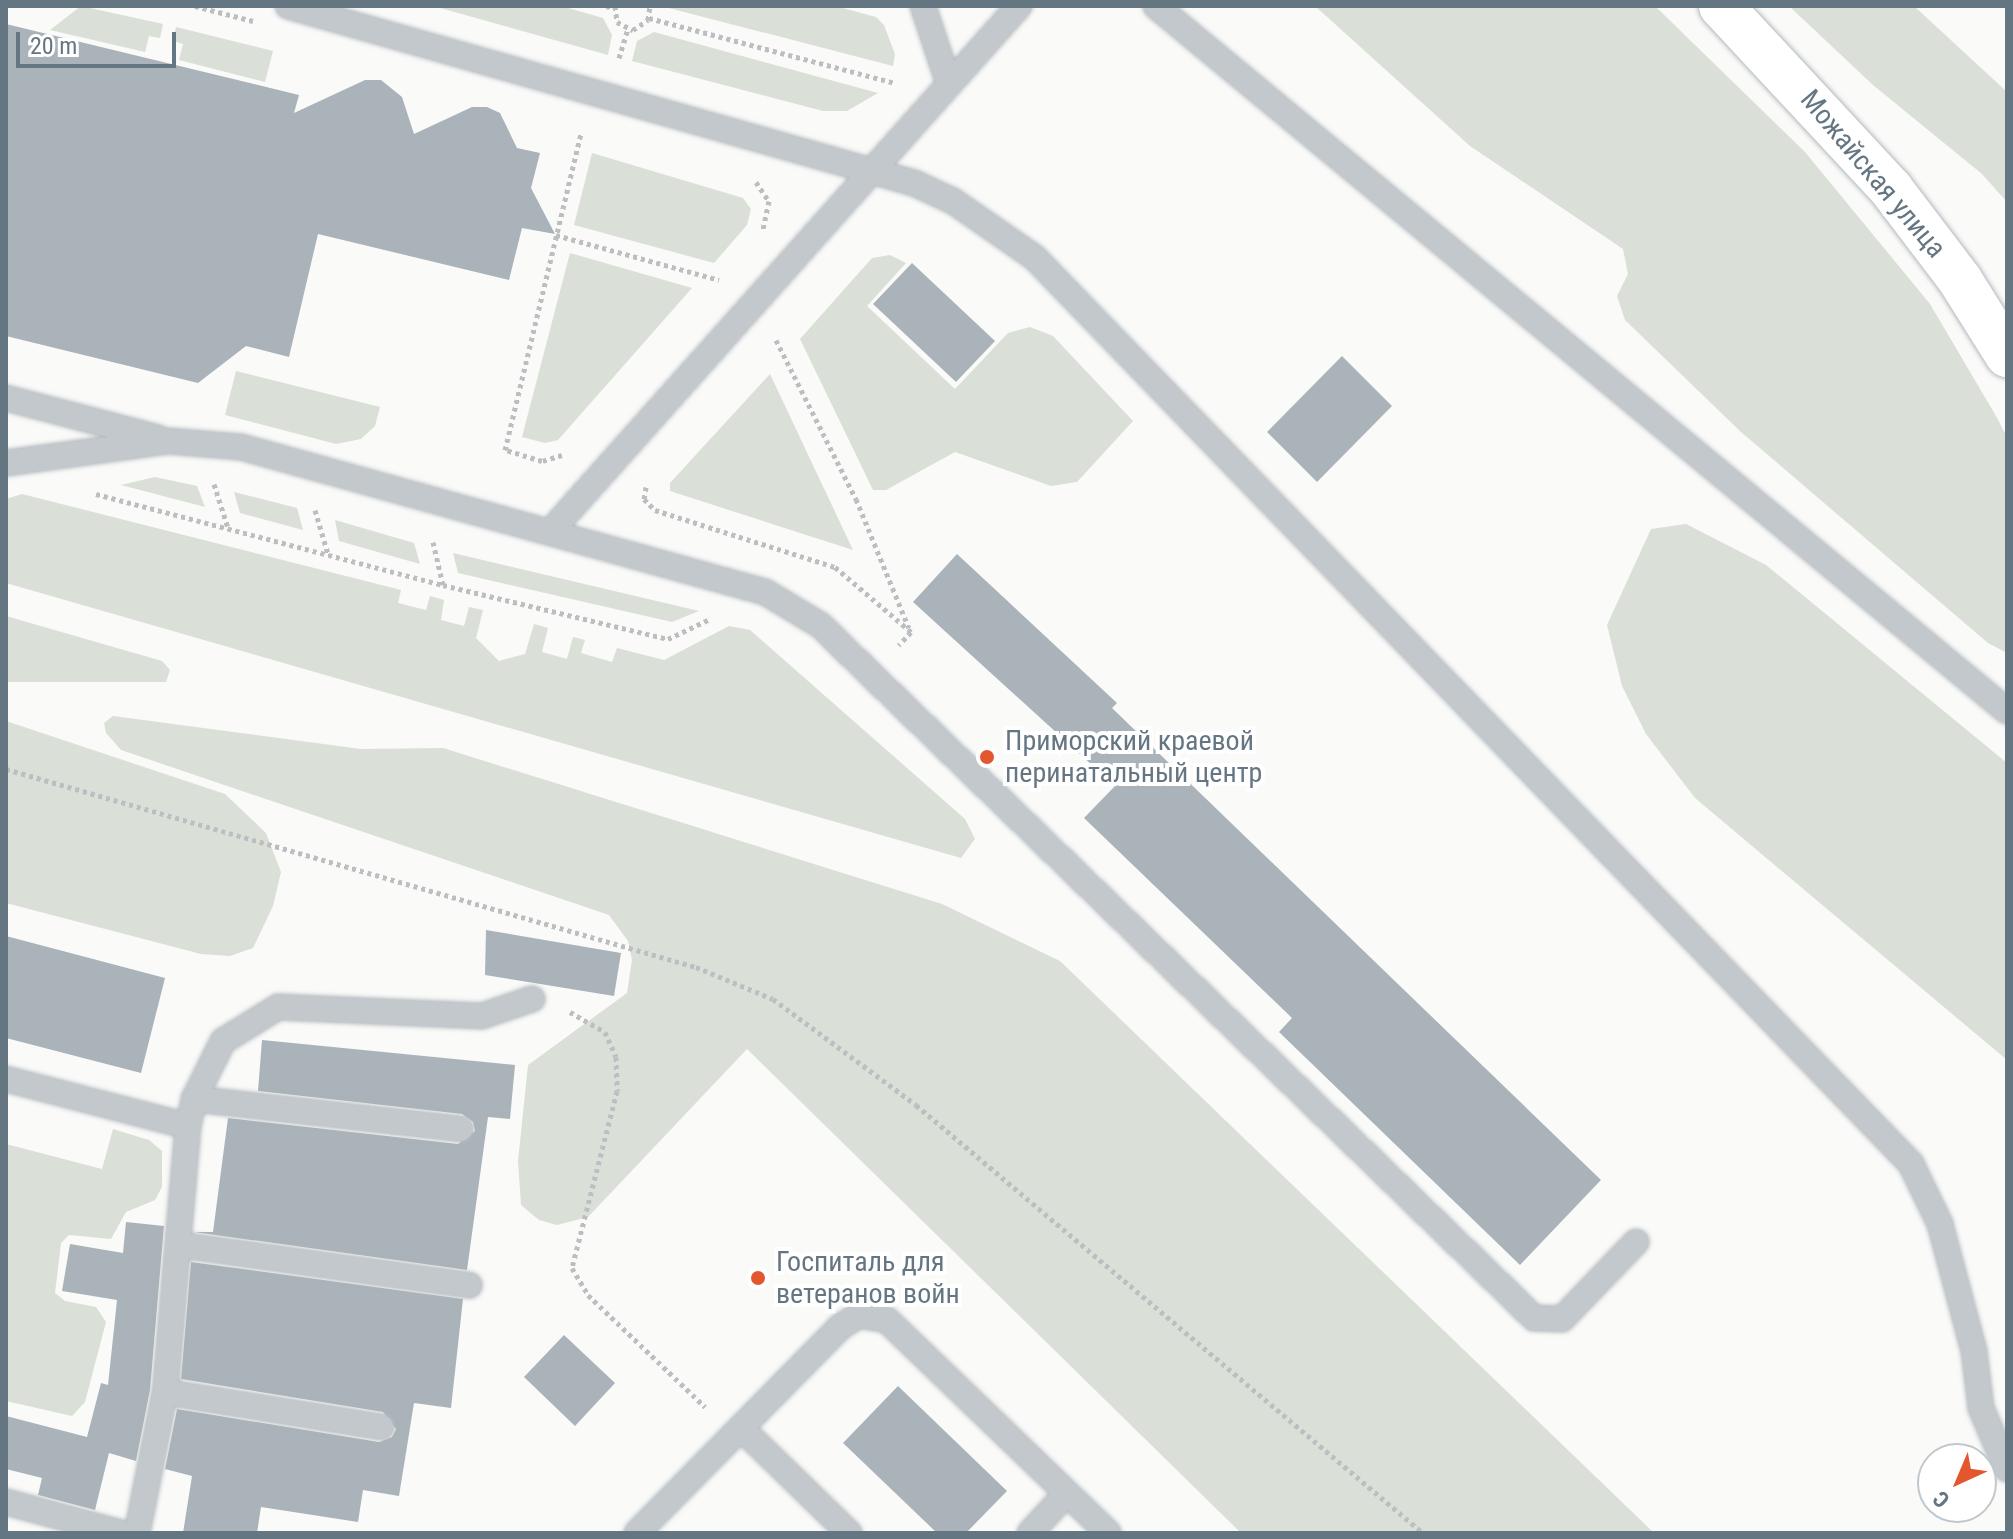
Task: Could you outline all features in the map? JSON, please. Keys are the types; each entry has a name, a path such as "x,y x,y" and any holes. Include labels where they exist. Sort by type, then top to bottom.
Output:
{"main road":[{"name":"Можайская улица","path":"1721,6 1891,189 1960,280 2007,355"}],"lane":[{"path":"288,6 350,14 873,170 953,201 1034,257 1911,1164 1940,1224 1974,1351 1981,1408 2007,1469"},
{"path":"923,6 949,84"},
{"path":"550,532 1019,6"},
{"path":"1156,6 2007,711"},
{"path":"6,398 168,441 241,447 765,592 820,625 1534,1318 1562,1319 1636,1242"},
{"path":"6,463 168,441"},
{"path":"137,1533 165,1392 188,1126 194,1099 223,1041 278,1007 482,1016 532,999"},
{"path":"6,1079 188,1126"},
{"path":"194,1099 460,1129"},
{"path":"180,1245 469,1285"},
{"path":"637,1533 840,1327 859,1315 887,1320 1108,1533"},
{"path":"165,1392 381,1427"},
{"path":"738,1431 849,1533"},
{"path":"1030,1533 1067,1493"},
{"path":"6,1502 121,1533"}],"path":[{"path":"195,6 270,25"},
{"path":"606,6 615,7 617,22 627,29 639,28 649,18 650,6"},
{"path":"649,18 904,86 896,96"},
{"path":"566,128 596,137"},
{"path":"570,446 560,458 542,461 505,450 581,133"},
{"path":"741,177 755,181 769,201 765,229 756,239"},
{"path":"556,235 719,280"},
{"path":"708,292 728,270"},
{"path":"763,293 775,338 856,499 911,632"},
{"path":"764,350 785,327"},
{"path":"647,481 644,499 655,510 835,567 911,632"},
{"path":"80,490 443,585 668,639 765,592"},
{"path":"423,497 443,585"},
{"path":"871,675 911,632"},
{"path":"6,769 696,967 773,999 916,1105 1423,1533"},
{"path":"532,999 551,1000 605,1032 616,1057 617,1091 572,1256 577,1280 738,1431"}],"shaded area":[{"path":"81,6 163,24 160,38 149,36 145,52 50,30"},
{"path":"433,6 561,6 603,18 612,35 608,55"},
{"path":"661,6 835,6 876,17 884,25 895,54 893,66"},
{"path":"1315,6 1655,6 1805,152 1930,304 1996,416 2007,437 2007,653 1988,643 1741,432 1625,320 1617,296 1628,274 1623,249 1470,146"},
{"path":"1789,6 1914,6 2007,92 2007,202 1982,174 1873,85"},
{"path":"176,27 273,51 265,82 179,60 183,44 173,41"},
{"path":"654,32 878,93 847,111 823,111 632,61 637,41"},
{"path":"592,153 743,198 751,209 747,225 714,263 574,225"},
{"path":"570,253 692,288 558,440 545,443 522,437"},
{"path":"890,255 906,263 867,306 955,389 1008,333 1030,327 1053,336 1133,421 1077,482 1051,486 955,452 886,490 873,490 800,339 872,258"},
{"path":"236,371 380,407 375,426 361,439 336,444 225,415"},
{"path":"770,374 853,550 670,491 670,483"},
{"path":"155,477 197,486 205,507 121,485"},
{"path":"234,492 297,508 303,530 240,513"},
{"path":"22,494 401,590 398,603 426,610 430,596 444,600 441,620 464,626 469,607 483,610 476,638 499,661 525,654 534,624 548,628 542,652 567,659 573,637 585,640 581,653 612,662 617,648 664,660 729,626 750,630 965,819 975,839 961,858 6,583 6,499"},
{"path":"335,520 414,543 420,564 339,541"},
{"path":"1686,524 1766,565 2007,763 2007,1060 1695,798 1646,734 1622,686 1607,625 1651,529"},
{"path":"453,553 699,611 672,622 458,573"},
{"path":"6,616 162,661 170,670 166,682 6,682"},
{"path":"113,716 361,749 443,748 942,904 1060,961 1654,1533 1241,1533 747,1049 588,1217 557,1225 539,1220 521,1205 518,1161 528,1065 627,993 632,960 628,941 609,915 121,750 106,733 104,723"},
{"path":"6,721 225,794 266,833 281,872 273,906 253,948 230,956 201,954 6,903"},
{"path":"113,1129 149,1140 162,1151 162,1187 155,1200 126,1212 111,1239 69,1235 61,1243 55,1293 65,1301 96,1307 106,1322 85,1402 72,1416 6,1401 6,1144 102,1169"}],"building":[{"path":"6,24 299,95 294,113 365,80 381,80 402,97 414,134 472,107 487,107 500,113 517,148 540,153 531,188 555,234 522,228 509,280 318,234 289,357 246,346 198,383 6,336"},
{"path":"912,263 995,341 956,382 873,304"},
{"path":"1342,356 1392,406 1317,482 1267,432"},
{"path":"957,554 1117,703 1112,708 1601,1180 1520,1265 1279,1032 1292,1018 1084,818 1115,786 913,602"},
{"path":"486,930 621,953 614,996 485,975"},
{"path":"6,936 165,978 141,1073 6,1038"},
{"path":"262,1040 515,1065 510,1119 488,1117 467,1270 194,1232 213,1232 228,1118 458,1144 475,1131 473,1122 462,1114 258,1091"},
{"path":"126,1222 164,1226 150,1390 136,1461 109,1453 95,1510 38,1495 42,1478 6,1469 6,1416 87,1437 101,1383 108,1385 117,1300 62,1291 70,1244 123,1253"},
{"path":"191,1262 463,1299 451,1408 414,1403 399,1496 363,1490 358,1522 261,1507 257,1533 183,1533 192,1476 165,1469 177,1409 379,1442 392,1437 396,1429 383,1412 181,1379"},
{"path":"564,1335 615,1383 575,1426 524,1377"},
{"path":"898,1386 1007,1491 966,1533 937,1533 843,1443"}],"place":[{"name":"Приморский краевой перинатальный центр","path":"987,757"},
{"name":"Госпиталь для ветеранов войн","path":"758,1278"}]}
